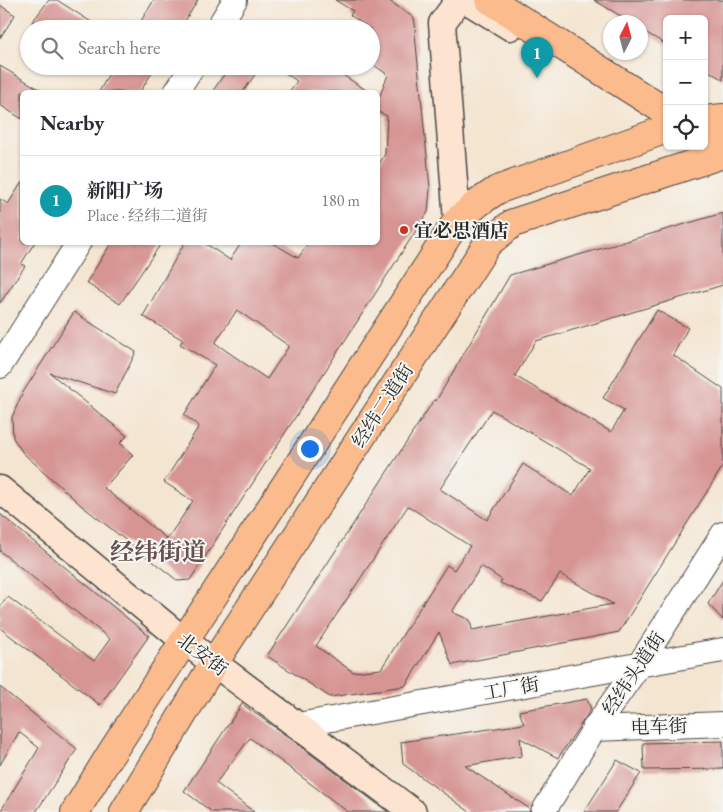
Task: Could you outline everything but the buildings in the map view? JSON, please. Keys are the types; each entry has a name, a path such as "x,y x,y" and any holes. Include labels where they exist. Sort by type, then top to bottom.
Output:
{"main road":[{"path":"457,220 442,23 456,4 466,0 641,110 663,116"},
{"path":"490,0 663,115"},
{"name":"经纬二道街","path":"75,812 457,220 498,190 663,116"},
{"path":"708,120 723,118"},
{"path":"708,134 722,152"},
{"name":"经纬二道街","path":"124,812 214,662 488,242 513,223 722,152"},
{"name":"北安街","path":"0,489 184,641 413,812"}],"street":[{"path":"223,20 235,0"},
{"path":"177,90 187,75"},
{"path":"0,366 77,245"},
{"name":"经纬头道街","path":"543,812 594,729 640,665 723,534"},
{"name":"工厂街","path":"298,725 723,650"},
{"name":"电车街","path":"594,729 723,724"}],"place":[{"name":"新阳广场","path":"537,78"},
{"name":"宜必思酒店","path":"404,230"}],"district":[{"name":"经纬街道","path":"158,552"}]}
